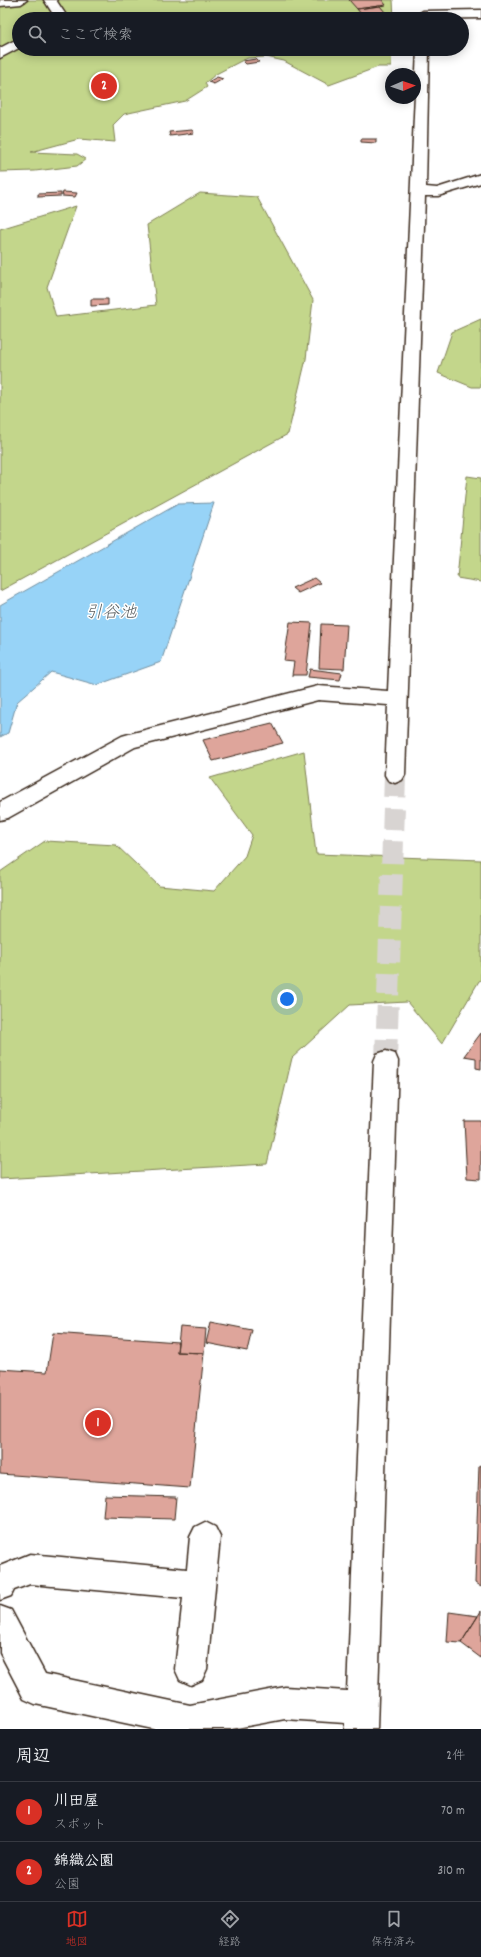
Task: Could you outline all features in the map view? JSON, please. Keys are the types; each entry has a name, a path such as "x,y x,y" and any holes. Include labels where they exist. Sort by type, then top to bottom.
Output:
{"street":[{"path":"0,2 21,0"},
{"path":"50,0 58,12"},
{"path":"422,0 423,12"},
{"path":"469,15 481,14"},
{"path":"0,54 12,46"},
{"path":"395,775 423,56"},
{"path":"418,191 438,192 481,178"},
{"path":"0,812 129,741 318,693 397,699"},
{"path":"0,1621 35,1688 190,1721 285,1703 362,1719 386,1061"},
{"path":"191,1669 205,1537"},
{"path":"0,1585 4,1579 30,1569 201,1585"}],"green space":[{"path":"0,0 393,0 394,12 12,12 12,56 392,56 391,67 378,67 329,85 284,61 266,57 248,58 216,74 205,83 207,87 185,101 124,114 113,125 115,142 79,139 31,152 77,154 86,159 77,166 35,171 0,172"},
{"path":"200,193 257,197 313,300 306,359 288,434 0,591 0,229 76,206 47,287 56,317 156,305 147,225"},
{"path":"481,319 481,387 472,387 438,373 452,332"},
{"path":"467,476 481,478 481,582 457,578"},
{"path":"304,751 316,854 481,860 481,980 442,1044 407,1002 350,1005 292,1058 267,1164 0,1179 0,872 45,841 116,845 159,886 214,891 245,856 252,835 210,778"}],"water":[{"name":"引谷池","path":"214,503 161,662 97,685 51,672 17,702 8,733 0,737 0,605 178,504"}],"building":[{"path":"349,0 382,0 386,5 357,9"},
{"path":"380,6 385,12 359,12 357,9"},
{"path":"256,59 259,62 246,64 243,61"},
{"path":"217,77 223,79 214,84 208,82"},
{"path":"192,130 194,133 170,136 169,132"},
{"path":"361,139 376,139 376,143 361,142"},
{"path":"63,192 77,193 75,197 62,196"},
{"path":"61,193 61,196 38,197 38,194"},
{"path":"91,299 108,299 108,305 91,306"},
{"path":"314,578 320,583 298,593 292,588"},
{"path":"290,622 312,623 306,675 292,675 294,662 284,661"},
{"path":"321,624 347,625 344,669 319,668"},
{"path":"310,669 342,673 340,680 308,677"},
{"path":"272,723 283,743 213,761 203,740"},
{"path":"481,1033 481,1069 476,1068 476,1058 464,1056"},
{"path":"464,1121 481,1121 481,1179 467,1178"},
{"path":"211,1322 252,1330 247,1351 206,1343"},
{"path":"180,1327 206,1329 204,1353 177,1352"},
{"path":"53,1333 178,1342 177,1352 204,1353 190,1488 0,1474 0,1369 47,1372"},
{"path":"479,1465 481,1466 481,1587 475,1583"},
{"path":"105,1495 176,1497 174,1519 103,1517"},
{"path":"481,1611 481,1658 461,1643"},
{"path":"449,1612 478,1616 461,1643 447,1642"}],"tunnel":[{"path":"386,1061 395,775"}],"place":[{"name":"錦織公園","path":"104,86"},
{"name":"川田屋","path":"98,1423"}]}
